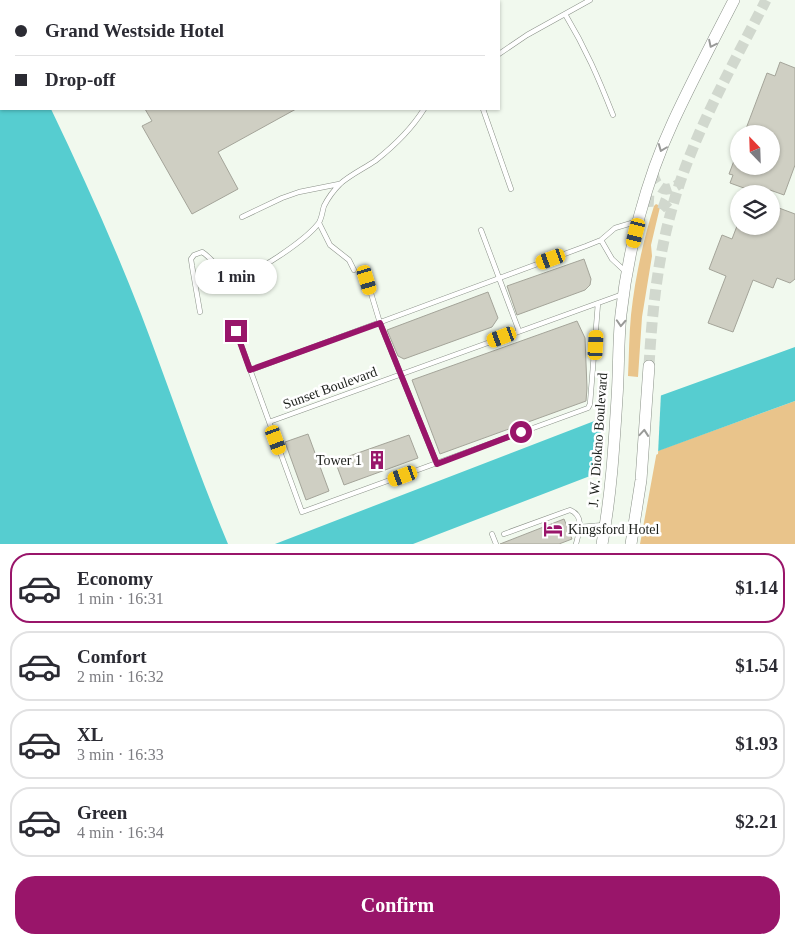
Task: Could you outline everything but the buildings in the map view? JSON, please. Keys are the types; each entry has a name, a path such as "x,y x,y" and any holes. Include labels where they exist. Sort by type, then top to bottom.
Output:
{"street":[{"name":"J. W. Diokno Boulevard","path":"602,544 610,490 621,315 627,273 639,221 653,173 672,123 734,0"},
{"path":"631,544 640,480 649,366"}],"lane":[{"path":"500,53 527,35 590,0"},
{"path":"565,14 584,45 596,70 613,115"},
{"path":"200,312 191,259 194,255 202,252 206,254 226,274 236,276 249,274 298,242 319,223 331,194 341,183 374,161 401,139 423,110"},
{"path":"483,110 511,189"},
{"path":"242,217 299,192 341,183"},
{"path":"250,370 601,240 615,228 639,221"},
{"path":"319,223 330,245 349,260 354,270"},
{"path":"481,230 519,331"},
{"path":"601,240 612,259 627,273"},
{"path":"367,280 380,323 437,464"},
{"name":"Sunset Boulevard","path":"269,422 624,294"},
{"path":"236,331 302,512 588,408 590,404 598,303"},
{"path":"504,534 570,510 577,515 580,527 576,544"},
{"path":"580,527 606,525"},
{"path":"492,534 496,544"}],"shaded area":[{"path":"656,204 660,207 651,245 652,256 642,317 638,377 628,376 630,323 635,287 646,233"},
{"path":"795,401 795,544 640,544 657,451"}],"water":[{"path":"0,110 51,110 98,210 131,288 228,544 0,544"},
{"path":"795,347 795,401 590,476 413,544 275,544 654,398"}],"pier":[{"path":"661,393 658,454 597,476 602,416"}],"tunnel":[{"path":"649,366 659,269 666,231 679,184 713,104 766,0"},
{"path":"653,173 659,187 667,189 680,183"},
{"path":"643,203 659,202 671,212"}],"place":[{"name":"Tower 1","path":"377,460"},
{"name":"Kingsford Hotel","path":"553,529"}],"route":[{"path":"236,331 250,370 380,323 437,464 521,432"}]}
